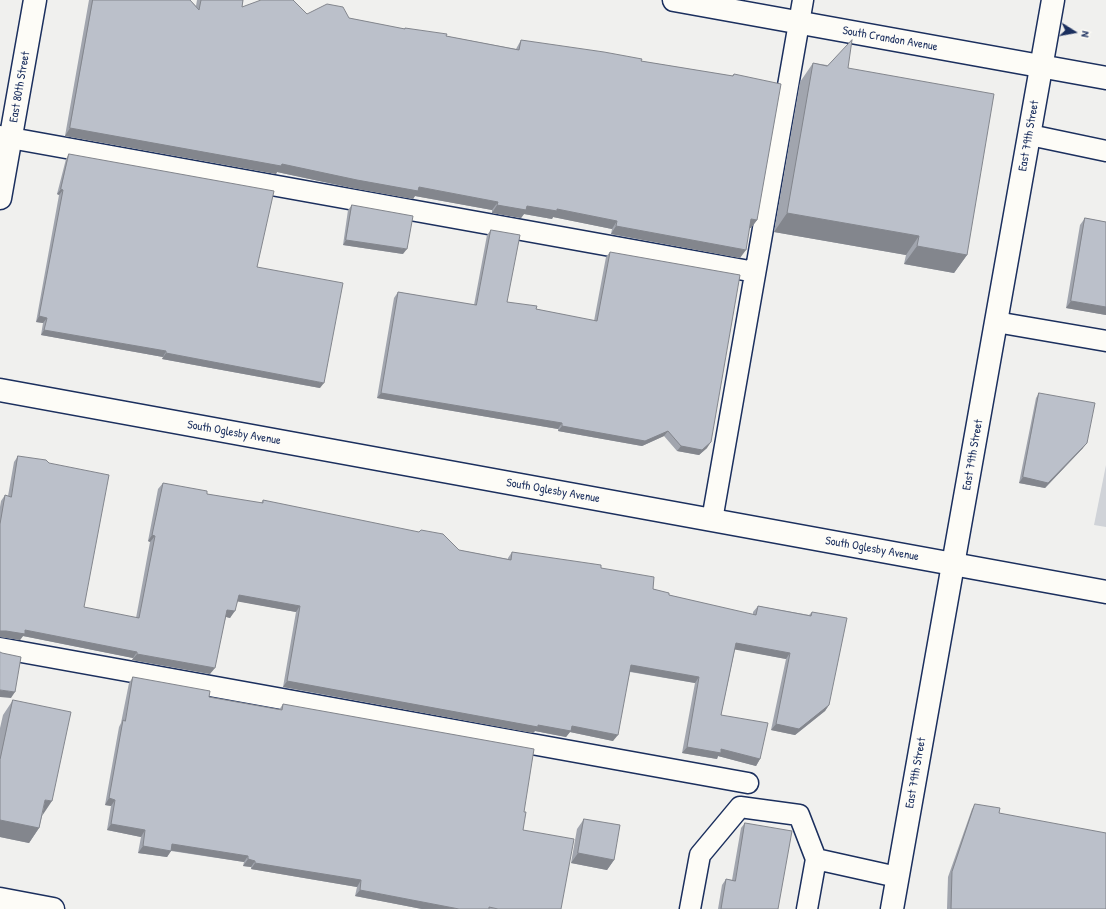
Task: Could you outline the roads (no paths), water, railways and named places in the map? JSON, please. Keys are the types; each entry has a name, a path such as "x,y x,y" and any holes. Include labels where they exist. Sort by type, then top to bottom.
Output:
{"street":[{"name":"East 80th Street","path":"0,198 5,137 35,0"},
{"name":"South Crandon Avenue","path":"674,0 1106,78"},
{"name":"East 79th Street","path":"892,909 1053,0"},
{"name":"South Oglesby Avenue","path":"0,390 1106,592"},
{"path":"0,899 53,909"}],"lane":[{"path":"712,520 803,0"},
{"path":"1030,135 1106,151"},
{"path":"5,137 755,272"},
{"path":"996,322 1106,341"},
{"path":"0,648 748,783"},
{"path":"690,909 700,855 740,807 799,815 816,859 807,909"},
{"path":"816,859 897,877"}]}
